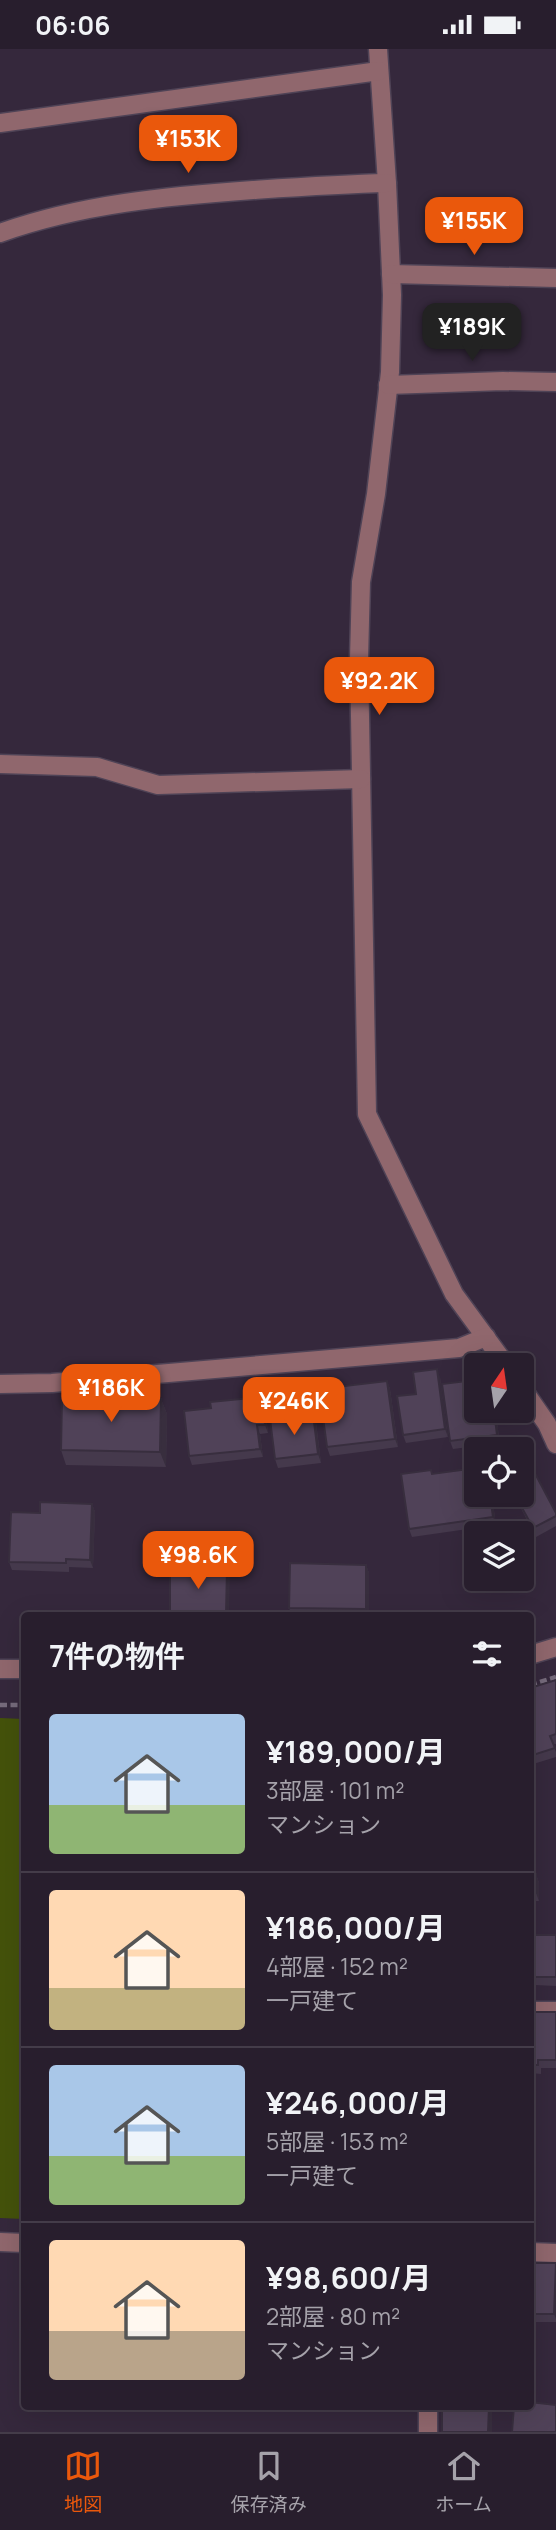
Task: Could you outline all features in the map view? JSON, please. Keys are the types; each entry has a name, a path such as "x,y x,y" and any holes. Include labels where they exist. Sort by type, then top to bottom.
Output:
{"street":[{"path":"378,49 391,274 388,385 376,494 361,582 359,659 367,1114 454,1294 497,1353"},
{"path":"0,123 379,71"},
{"path":"0,233 34,221 102,206 187,195 387,183"},
{"path":"391,274 556,278"},
{"path":"388,385 556,382"},
{"path":"0,764 97,767 158,785 361,779"},
{"path":"0,1384 65,1382 459,1348 486,1337"},
{"path":"534,1405 556,1444"},
{"path":"534,1654 556,1647"},
{"path":"0,1669 21,1669"},
{"path":"534,2011 556,2011"},
{"path":"0,2242 21,2243"},
{"path":"534,2252 556,2253"},
{"path":"428,2410 428,2432"}],"path":[{"path":"534,1684 556,1677"},
{"path":"0,1705 21,1705"}],"green space":[{"path":"0,1718 21,1719 21,2219 0,2218"}],"building":[{"path":"437,1369 445,1429 403,1435 397,1396 416,1394 413,1372"},
{"path":"387,1381 395,1439 327,1447 319,1389"},
{"path":"464,1381 464,1423 496,1423 497,1435 464,1437 464,1439 450,1441 442,1384"},
{"path":"62,1397 161,1399 160,1452 61,1450"},
{"path":"262,1397 265,1425 257,1425 260,1449 189,1456 184,1411 211,1408 210,1402"},
{"path":"313,1414 318,1454 275,1459 270,1419"},
{"path":"431,1470 432,1474 464,1470 464,1507 492,1507 493,1517 409,1529 401,1474"},
{"path":"534,1471 556,1516 534,1527 534,1521 529,1521 522,1507 534,1507"},
{"path":"40,1502 92,1504 90,1560 66,1559 66,1563 9,1562 11,1512 40,1513"},
{"path":"290,1563 366,1565 366,1609 289,1608"},
{"path":"170,1567 227,1568 226,1612 170,1612"},
{"path":"556,1680 556,1734 550,1736 555,1748 534,1755 534,1687"},
{"path":"534,1874 536,1874 534,1893"},
{"path":"534,1935 556,1935 556,1977 534,1977"},
{"path":"534,2012 556,2012 556,2060 538,2060 538,2065 534,2065"},
{"path":"534,2263 556,2263 554,2314 534,2314"},
{"path":"534,2402 556,2405 556,2432 512,2432 514,2410 534,2410"},
{"path":"442,2410 489,2410 488,2432 442,2432"}]}
